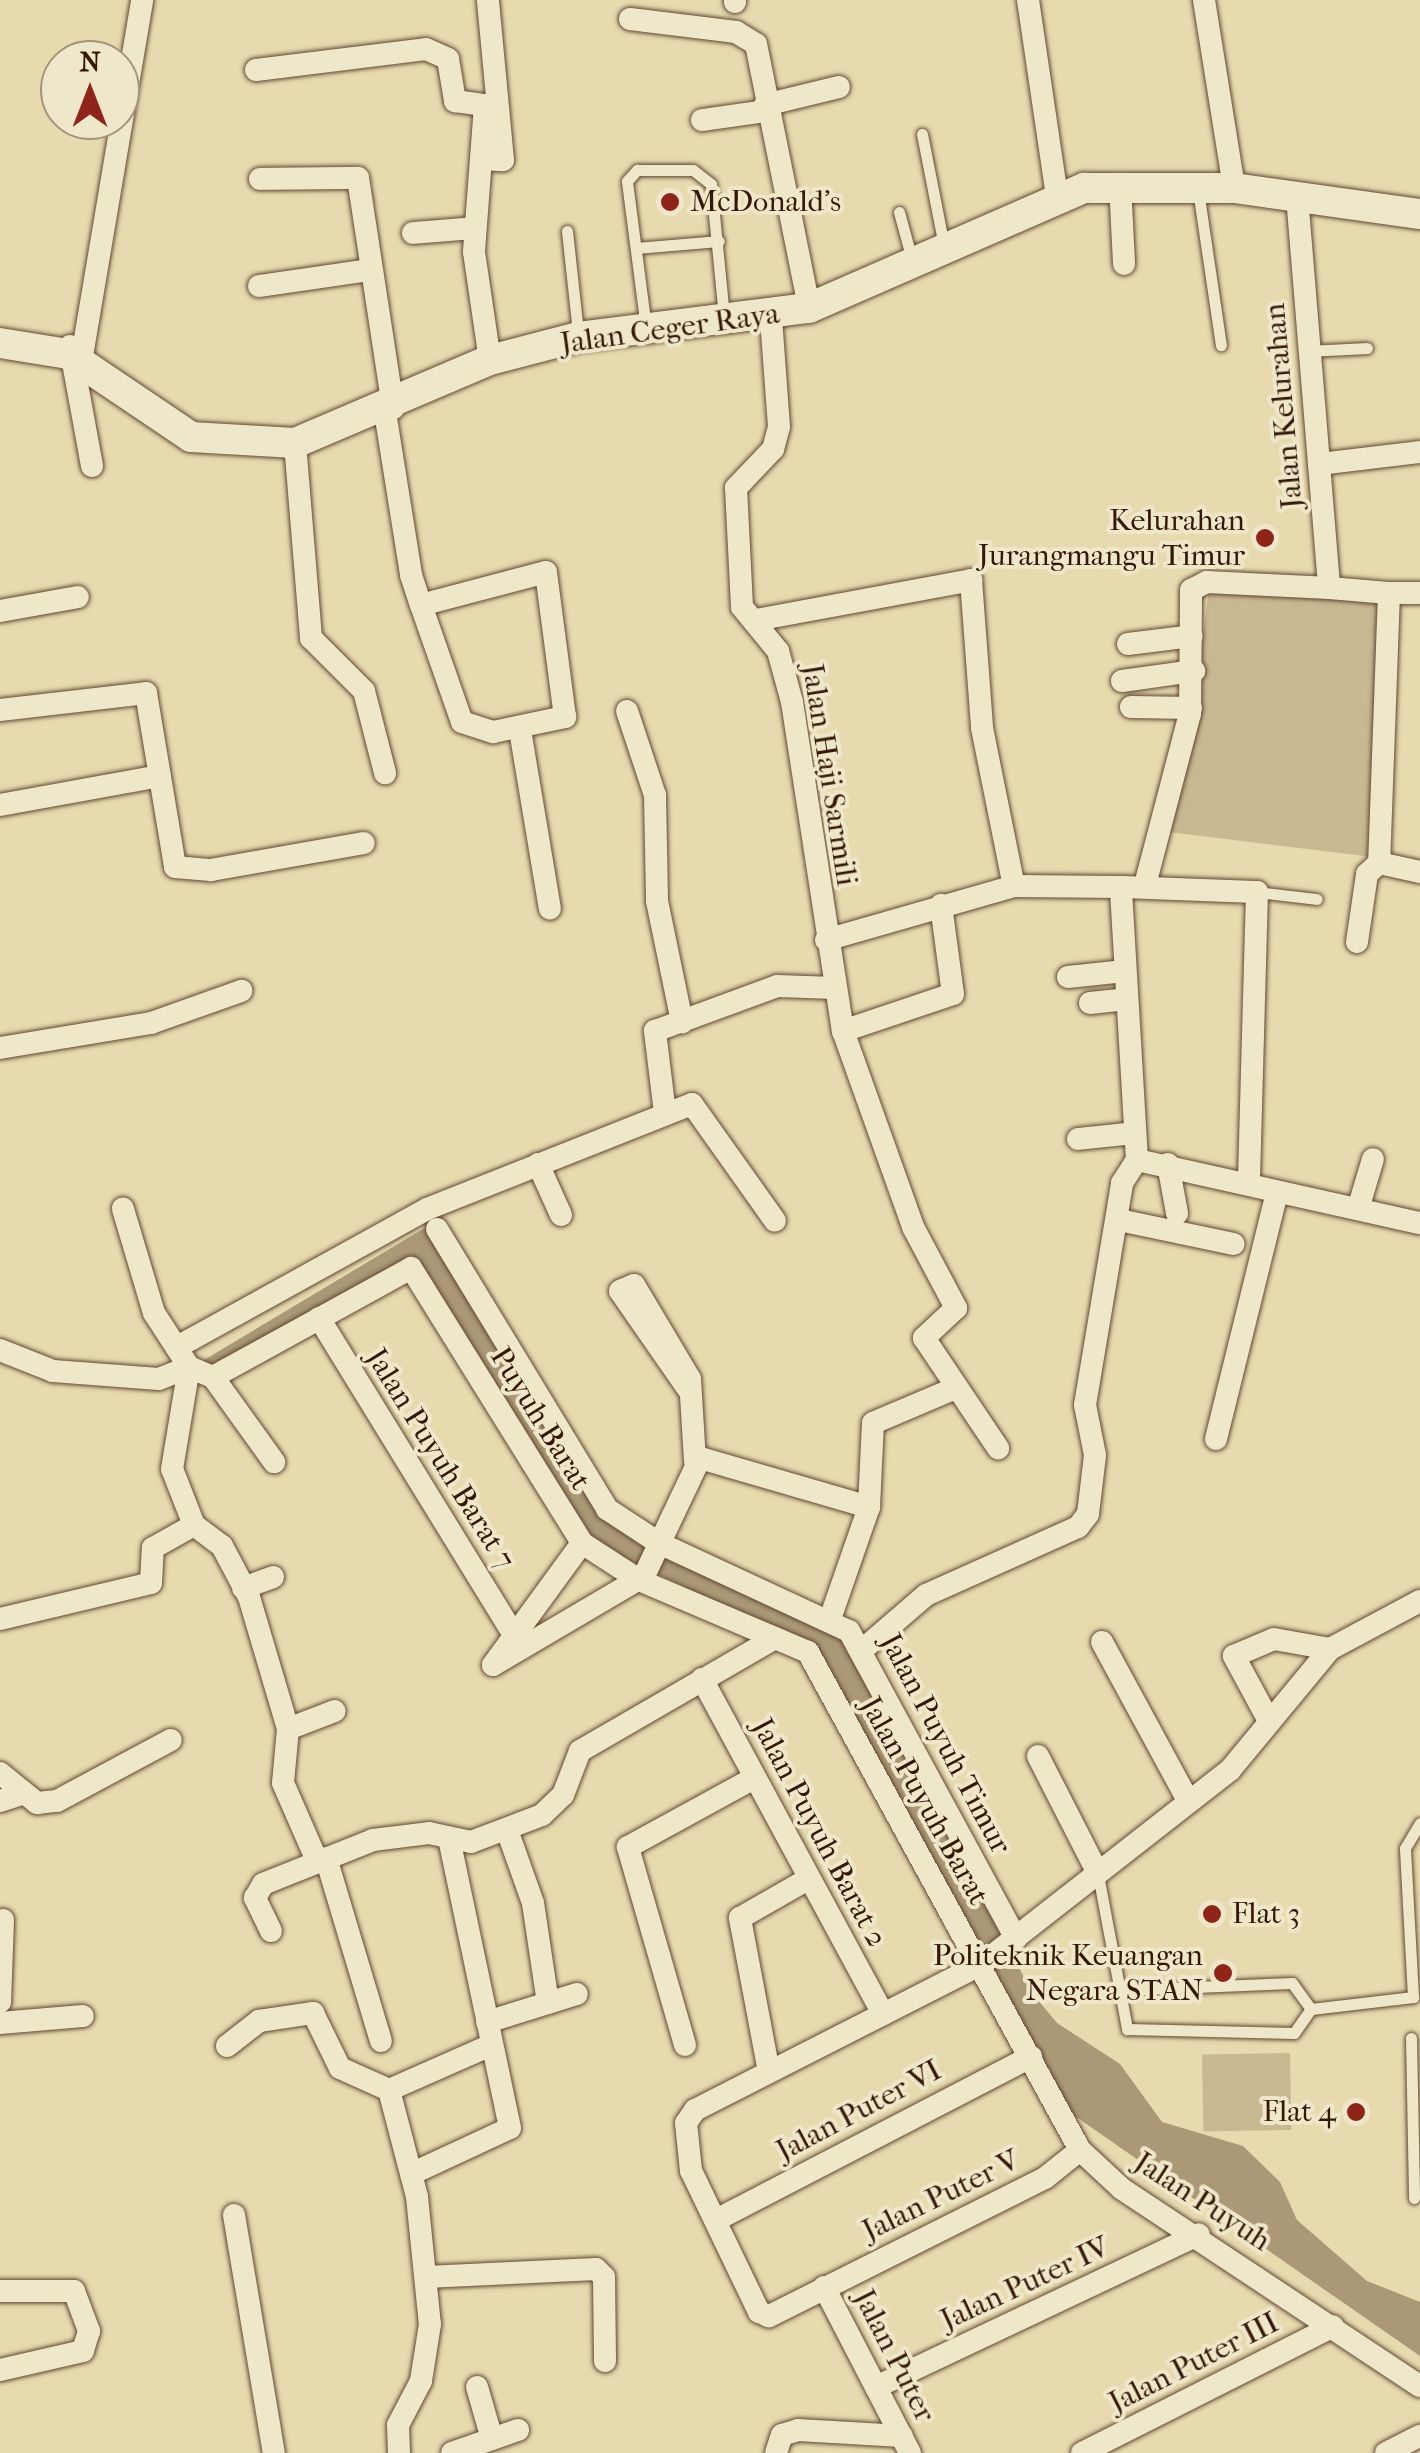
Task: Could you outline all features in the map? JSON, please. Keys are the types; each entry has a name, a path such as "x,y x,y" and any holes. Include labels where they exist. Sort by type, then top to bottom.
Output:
{"main road":[{"name":"Jalan Ceger Raya","path":"0,343 74,363 192,437 295,443 389,410 490,360 578,338 724,326 809,308 1057,197 1120,184 1234,188 1420,214"}],"street":[{"path":"92,466 74,363 92,299 142,0"},
{"path":"481,159 503,160 488,0"},
{"path":"1028,0 1057,197"},
{"path":"1204,0 1234,188"},
{"path":"630,18 751,36 809,308"},
{"path":"256,70 440,53 455,100 485,105 475,228 490,360"},
{"path":"702,120 765,108 839,87"},
{"path":"260,179 354,174 421,605 462,722 478,732 520,730 557,723 568,710 546,572 421,605"},
{"path":"1120,184 1124,264"},
{"name":"Jalan Kelurahan","path":"1297,196 1329,588"},
{"path":"414,233 475,228"},
{"path":"259,286 370,270"},
{"name":"Jalan Haji Sarmili","path":"771,318 778,438 735,494 742,607 778,651 792,702 842,1031 912,1227 956,1308 923,1334 956,1388"},
{"path":"295,443 313,646 364,691 386,773"},
{"path":"1319,464 1420,452"},
{"path":"756,620 971,580 984,746 1014,886"},
{"path":"1145,885 1190,708 1194,671 1187,604 1199,583 1420,593"},
{"path":"1356,942 1367,874 1379,859 1389,593"},
{"path":"0,611 78,597"},
{"path":"1128,644 1192,636"},
{"path":"1122,681 1194,671"},
{"path":"0,710 146,693 168,857 188,871 364,843"},
{"path":"1131,707 1190,708"},
{"path":"627,711 655,795 657,901 682,1022"},
{"path":"520,730 550,909"},
{"path":"0,805 160,776"},
{"path":"1379,859 1420,872"},
{"path":"826,940 1014,886 1145,885 1257,892 1248,1183"},
{"path":"861,1650 926,1594 1078,1527 1088,1514 1095,1455 1086,1404 1122,1183 1137,1160 1120,887"},
{"path":"842,1031 952,994 941,905"},
{"path":"1068,977 1126,971"},
{"path":"666,1113 652,1039 682,1022 777,986 835,988"},
{"path":"0,1048 151,1022 241,991"},
{"path":"1090,1003 1127,999"},
{"path":"179,1346 427,1209 666,1113 699,1107 775,1222"},
{"path":"1078,1139 1135,1133"},
{"path":"1358,1209 1373,1158"},
{"path":"1137,1160 1420,1223"},
{"path":"538,1164 561,1215"},
{"path":"1168,1164 1176,1213"},
{"path":"1216,1440 1277,1192"},
{"path":"123,1209 147,1296 190,1368 172,1469 194,1524 222,1546 244,1588 288,1729 282,1783 321,1860 380,2041"},
{"path":"1119,1220 1234,1244"},
{"name":"Jalan Puyuh Timur","path":"437,1229 607,1509 658,1546 830,1619 861,1650 1013,1941"},
{"name":"Puyuh Barat","path":"319,1318 412,1268 582,1543 641,1578"},
{"path":"213,1377 319,1318"},
{"name":"Jalan Puyuh Barat 7","path":"319,1318 511,1630"},
{"path":"0,1350 100,1377 159,1379 190,1368 213,1377 274,1462"},
{"path":"830,1619 869,1507 873,1423 956,1388 998,1448"},
{"path":"582,1543 511,1630 492,1665 641,1578 696,1461 688,1389"},
{"path":"696,1461 869,1507"},
{"path":"0,1619 151,1583 156,1544 194,1524"},
{"path":"244,1588 273,1577"},
{"name":"Jalan Puyuh Barat","path":"641,1578 808,1652 981,1963"},
{"path":"716,2220 687,2155 695,2110 981,1963 1013,1941 1230,1770 1268,1719 1330,1649 1420,1601"},
{"path":"270,1931 255,1898 263,1884 321,1860 410,1834 449,1839 507,1830 563,1795 580,1751 775,1638"},
{"path":"1268,1719 1234,1656 1274,1639 1330,1649"},
{"path":"1102,1642 1189,1802"},
{"name":"Jalan Puyuh Barat 2","path":"702,1680 883,2014"},
{"path":"288,1729 335,1711"},
{"path":"0,1774 24,1793 57,1801 171,1740"},
{"path":"1038,1756 1098,1873"},
{"path":"685,2045 628,1847 754,1778"},
{"path":"0,1801 24,1793"},
{"path":"507,1830 533,1903 548,2003"},
{"path":"412,2174 510,2128 449,1839"},
{"path":"769,2072 740,1918 808,1878"},
{"path":"0,2002 2,1920"},
{"name":"Jalan Puyuh","path":"981,1963 1080,2150 1122,2189 1199,2234 1420,2386"},
{"path":"389,2090 548,2003 577,1994"},
{"path":"227,2046 259,2022 313,2013 340,2068 389,2090"},
{"path":"0,2023 83,2016"},
{"name":"Jalan Puter VI","path":"716,2220 1031,2057"},
{"path":"389,2090 412,2174 426,2276 427,2349 398,2425 399,2453"},
{"name":"Jalan Puter V","path":"716,2220 763,2316 1045,2178 1080,2150"},
{"path":"234,2215 274,2453"},
{"name":"Jalan Puter IV","path":"876,2387 1199,2234"},
{"path":"426,2276 596,2269 604,2278 605,2362"},
{"name":"Jalan Puter","path":"824,2287 906,2445"},
{"path":"0,2291 74,2291 89,2331 83,2351 0,2370"},
{"name":"Jalan Puter III","path":"1082,2453 1333,2326"},
{"path":"476,2388 492,2439"},
{"path":"452,2453 518,2430"},
{"path":"1386,2453 1420,2436"},
{"path":"782,2442 906,2445"}],"lane":[{"path":"922,134 945,250"},
{"path":"646,332 627,181 637,170 704,175 719,241 724,326"},
{"path":"1198,186 1220,344"},
{"path":"899,212 913,264"},
{"path":"568,231 578,338"},
{"path":"636,248 719,241"},
{"path":"1308,351 1367,348"},
{"path":"1257,892 1316,899"},
{"path":"1098,1873 1130,2030 1294,2033 1311,2009 1412,1997 1405,1848 1420,1823"},
{"path":"1122,1990 1292,1983 1311,2009"},
{"path":"1411,2038 1417,2170 1414,2198"}],"shaded area":[{"path":"1210,583 1392,595 1381,858 1160,831 1192,713"},
{"path":"428,1226 601,1514 840,1633 1033,1994 1057,2023 1120,2064 1162,2122 1243,2146 1280,2182 1297,2220 1367,2281 1420,2302 1420,2356 1072,2114 816,1650 589,1541 415,1258 212,1377 204,1360"},
{"path":"1290,2053 1291,2130 1203,2132 1202,2055"}],"place":[{"name":"McDonald's","path":"670,202"},
{"name":"Kelurahan Jurangmangu Timur","path":"1265,538"},
{"name":"Flat 3","path":"1212,1914"},
{"name":"Politeknik Keuangan Negara STAN","path":"1223,1973"},
{"name":"Flat 4","path":"1356,2112"}]}
